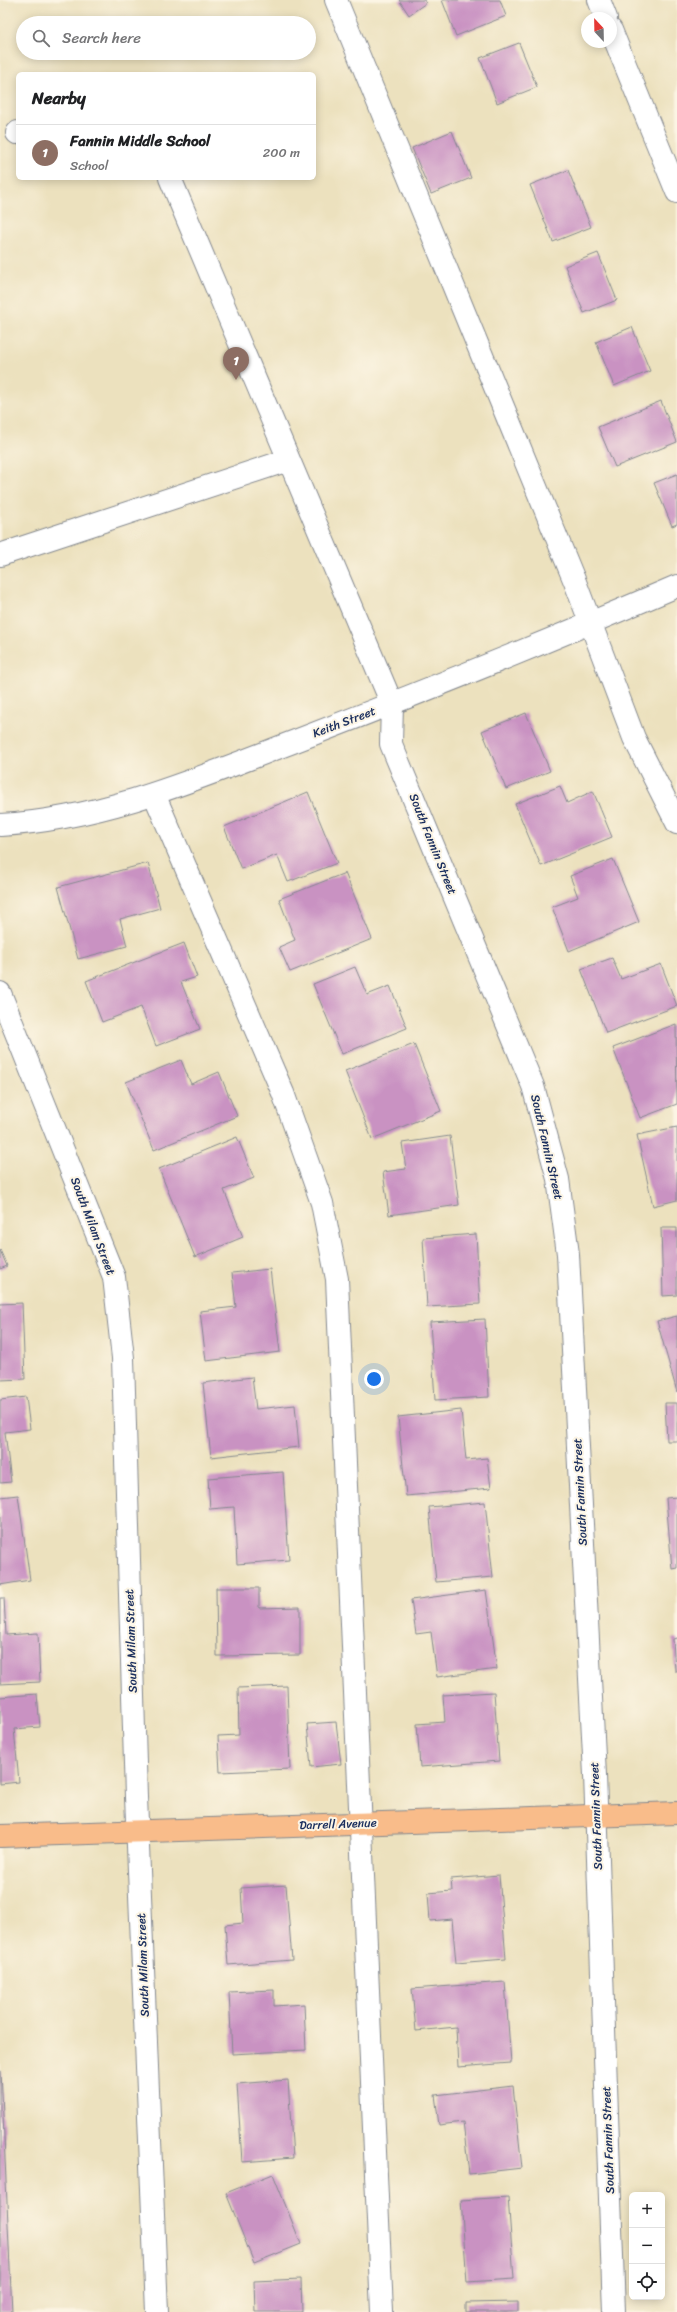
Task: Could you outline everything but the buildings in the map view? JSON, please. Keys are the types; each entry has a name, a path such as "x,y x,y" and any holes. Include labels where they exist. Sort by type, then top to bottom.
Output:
{"main road":[{"name":"Darrell Avenue","path":"0,1836 677,1813"}],"street":[{"path":"336,0 591,623 634,738 677,822"},
{"path":"599,0 604,12"},
{"path":"617,45 677,192"},
{"path":"171,180 392,704"},
{"path":"0,555 288,460"},
{"name":"Keith Street","path":"0,825 37,823 102,810 154,794 392,704 591,623 677,586"},
{"name":"South Fannin Street","path":"392,704 391,744 533,1086 558,1179 568,1254 596,1816 614,2312"},
{"path":"154,794 283,1093 322,1203 337,1279 362,1824 382,2312"},
{"name":"South Milam Street","path":"0,993 114,1277 123,1358 137,1831 157,2312"}],"place":[{"name":"Fannin Middle School","path":"236,380"}]}
